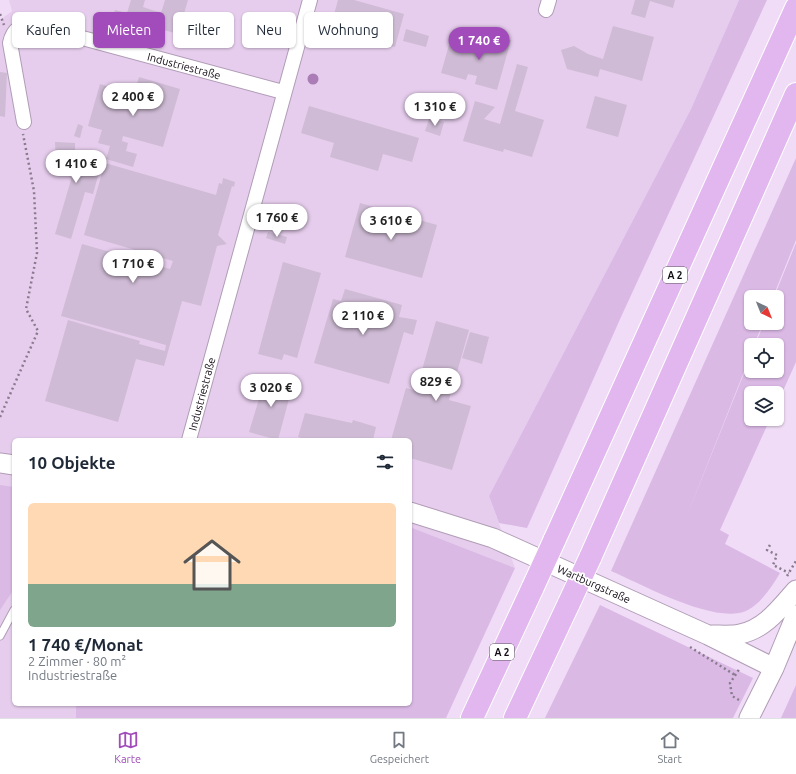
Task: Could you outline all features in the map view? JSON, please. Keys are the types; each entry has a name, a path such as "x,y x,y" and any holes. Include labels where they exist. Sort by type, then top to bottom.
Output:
{"highway":[{"name":"A 2","path":"472,718 796,8"},
{"path":"515,718 590,558 796,94"}],"main road":[{"path":"0,463 12,465"},
{"name":"Wartburgstraße","path":"412,513 493,538 708,635 774,668"},
{"path":"708,635 740,634 756,628 775,614 796,590"},
{"path":"752,713 774,668 796,615"}],"street":[{"name":"Industriestraße","path":"190,438 283,92 310,0"},
{"name":"Industriestraße","path":"24,122 10,43 12,34 17,28 25,25 34,25 283,92"}],"lane":[{"path":"0,636 12,614"}],"path":[{"path":"0,417 38,331 26,309 37,253 34,191 22,128 24,122"},
{"path":"770,545 767,550 777,555 773,565 789,573 796,561"},
{"path":"748,654 730,683 732,696 752,713"}],"shaded area":[{"path":"9,0 739,0 691,109 489,496 515,568 412,528 412,438 12,438 12,706 76,706 76,718 0,718 0,20 12,11"},
{"path":"739,0 767,0 621,317 527,528 499,523 489,496 691,109"},
{"path":"796,158 796,240 776,290 744,290 744,330 760,330 757,338 744,338 744,372 684,523 744,373 744,378 784,378 784,338 758,338 761,330 784,330 784,290 777,290 796,243 796,362 784,389 784,386 744,386 744,426 767,426 720,530 729,535 725,544 780,573 763,598 752,608 739,613 725,613 709,611 674,600 611,571"},
{"path":"0,485 12,487 12,592 0,610"},
{"path":"412,528 515,568 446,718 76,718 76,706 412,706"},
{"path":"600,605 753,678 733,718 545,718"},
{"path":"796,685 796,718 781,718"}],"building":[{"path":"131,0 145,0 143,7 158,12 127,12"},
{"path":"165,0 188,0 184,12 173,12 173,33 165,30 165,12 161,12"},
{"path":"338,0 354,0 404,14 395,47 393,46 393,12 335,12"},
{"path":"635,0 675,0 673,8 650,1 645,18 631,14"},
{"path":"613,26 654,37 642,81 600,69 598,77 567,69 561,50 574,46 588,54 603,59"},
{"path":"406,29 429,36 426,47 403,41"},
{"path":"480,31 511,40 497,90 475,84 477,76 468,74 466,80 441,73 449,45 474,52"},
{"path":"517,64 528,67 515,111 544,120 532,157 504,149 503,152 463,141 475,101 495,107 484,119 500,124"},
{"path":"0,72 7,73 5,117 0,116"},
{"path":"139,77 180,89 163,147 123,136 122,141 128,143 126,151 137,154 133,167 106,159 110,146 98,143 102,130 88,126 100,84 134,94"},
{"path":"595,96 627,105 618,137 586,128"},
{"path":"309,106 419,138 412,162 383,154 378,171 330,157 334,143 301,133"},
{"path":"429,119 444,122 440,136 425,131"},
{"path":"78,124 83,126 80,138 74,136"},
{"path":"55,142 75,143 75,152 103,158 93,194 85,192 71,239 55,234 76,163 56,162"},
{"path":"105,163 216,195 219,183 222,184 223,178 235,182 234,187 232,186 218,235 227,244 217,246 201,306 182,301 164,366 136,359 118,422 45,401 68,320 140,341 139,344 165,351 166,345 61,316 82,244 170,269 173,261 84,235"},
{"path":"360,203 437,225 422,278 345,257"},
{"path":"268,232 287,237 285,244 266,238"},
{"path":"283,262 321,273 297,358 284,354 282,360 258,354"},
{"path":"345,289 402,305 399,317 417,320 413,335 404,332 389,384 314,363 333,299 341,301"},
{"path":"436,321 469,330 449,400 471,406 452,470 412,459 412,438 392,438 406,388 416,391"},
{"path":"470,332 489,337 482,364 462,358"},
{"path":"265,376 293,384 279,438 271,438 249,432 259,399 254,397 257,385 262,386"},
{"path":"305,413 352,423 353,420 376,427 373,438 298,437"}]}
